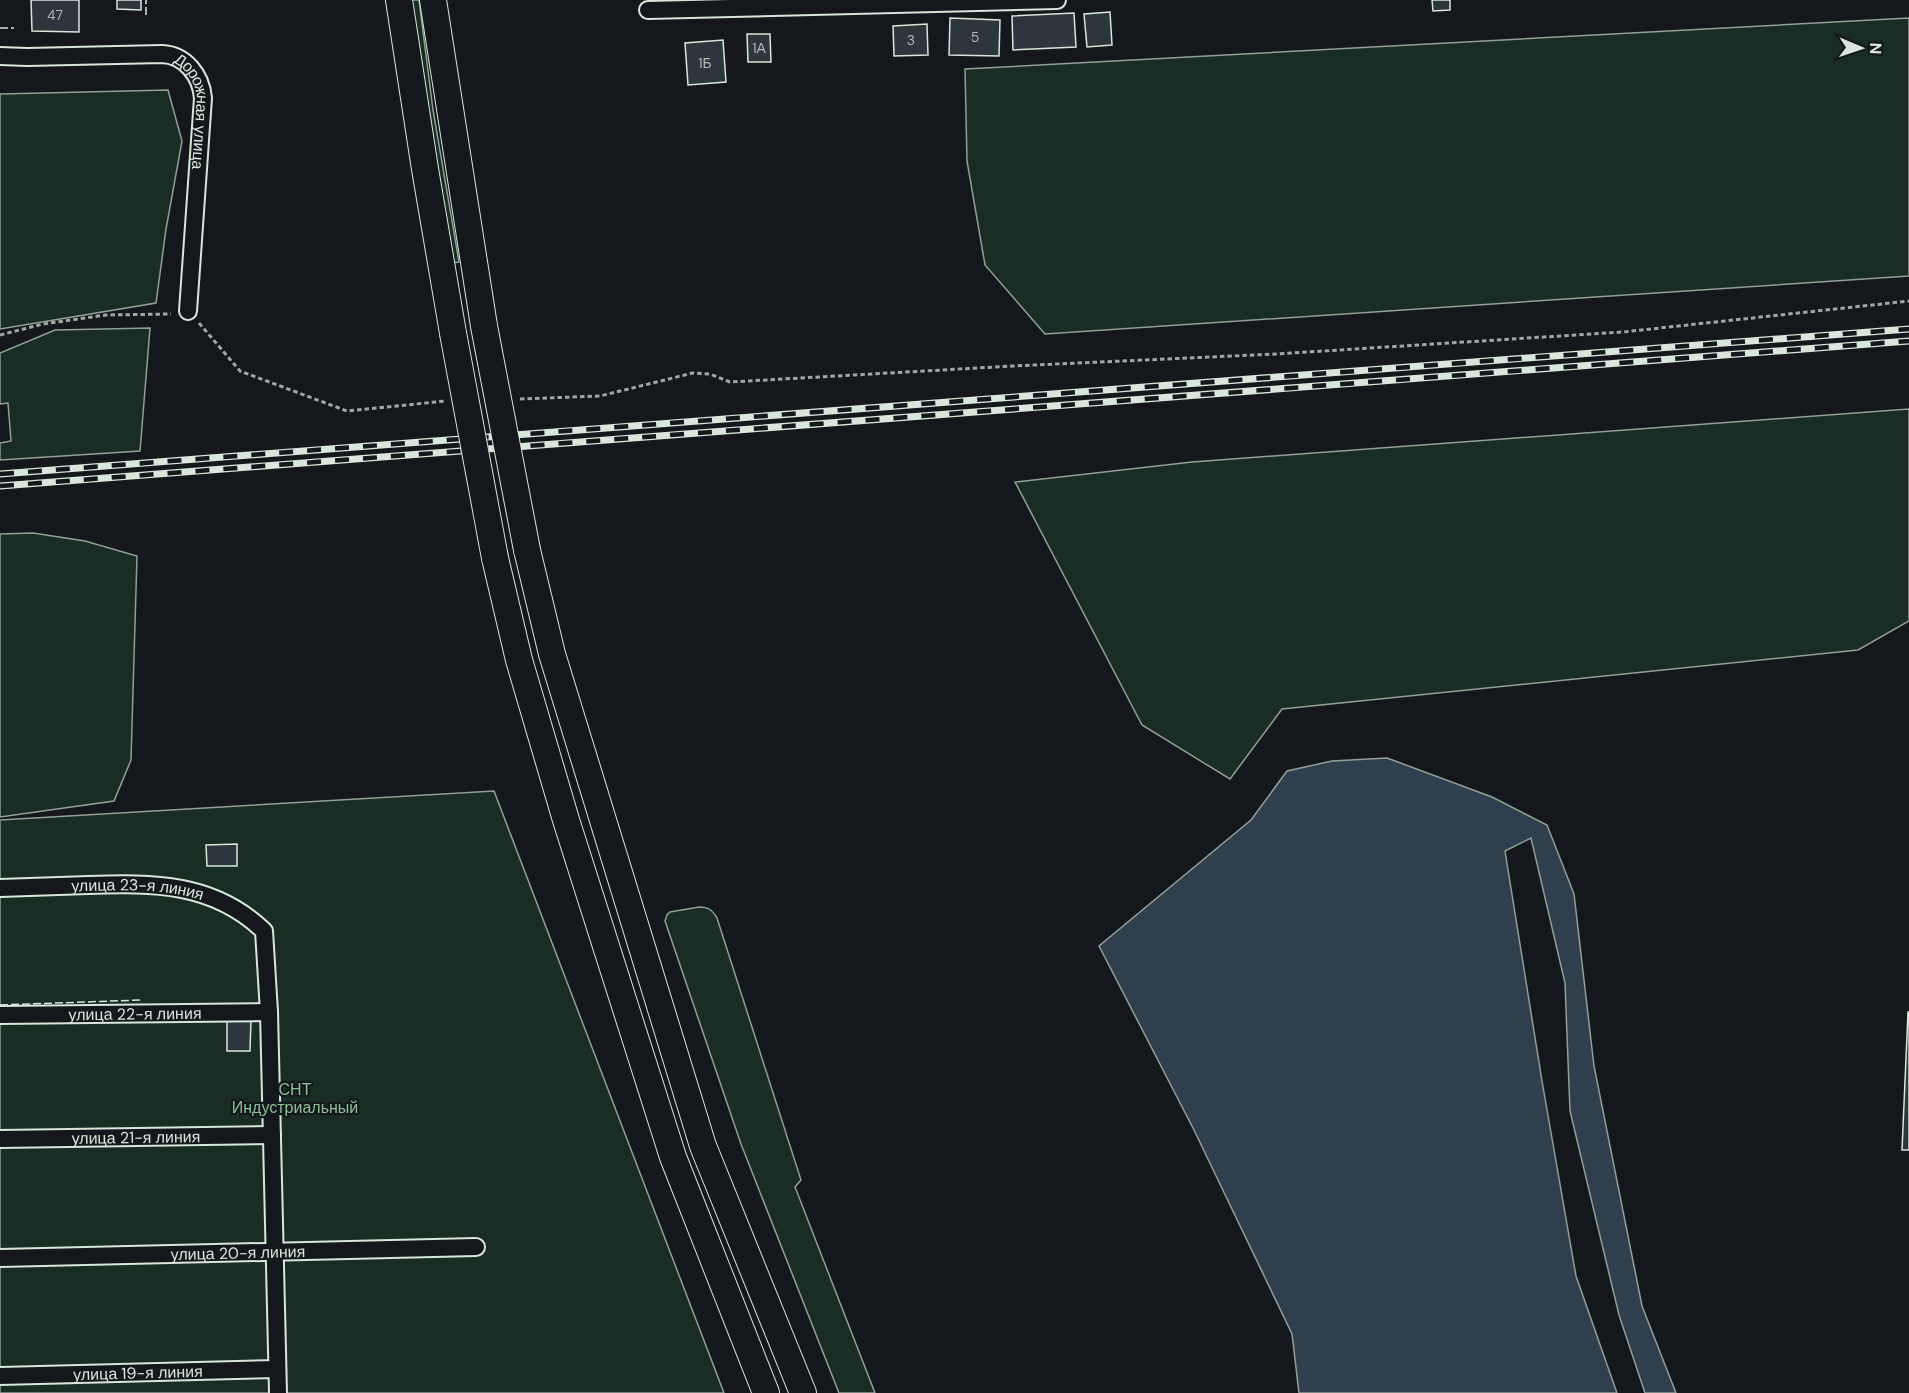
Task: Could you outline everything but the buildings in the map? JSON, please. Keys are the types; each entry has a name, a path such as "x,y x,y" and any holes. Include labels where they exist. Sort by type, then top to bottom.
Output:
{"main road":[{"path":"399,0 453,333 495,558 519,660 566,820 673,1157 766,1393"},
{"path":"433,0 484,326 527,550 552,654 703,1146 803,1393"}],"street":[{"path":"648,10 1057,0"},
{"name":"Дорожная улица","path":"0,56 171,54 192,70 202,89 203,98 188,311"},
{"name":"улица 23-я линия","path":"0,888 123,884 174,887 209,896 242,912 264,931 270,1012"},
{"path":"270,1012 278,1393"},
{"name":"улица 22-я линия","path":"0,1015 270,1012"},
{"name":"улица 21-я линия","path":"0,1139 272,1135"},
{"name":"улица 20-я линия","path":"0,1258 476,1247"},
{"name":"улица 19-я линия","path":"0,1376 277,1369"}],"path":[{"path":"511,399 600,396 693,373 710,374 730,382 1001,366 1276,354 1623,332 1909,302"},
{"path":"0,335 43,324 96,317 167,315 188,311 240,371 347,411 452,400"}],"green space":[{"path":"408,0 419,0 433,110 459,262 450,263"},
{"path":"1909,18 1909,276 1045,334 985,265 967,161 965,69"},
{"path":"168,90 182,141 166,229 156,303 0,329 0,94"},
{"path":"150,328 140,451 0,460 0,443 11,441 8,403 0,404 0,353 55,330"},
{"path":"1909,409 1909,621 1858,650 1282,709 1230,779 1142,725 1015,482 1192,462"},
{"path":"33,533 85,541 137,556 131,760 114,801 0,817 0,534"},
{"name":"СНТ Индустриальный","path":"494,791 724,1393 0,1393 0,820"},
{"path":"699,907 710,909 717,918 801,1180 795,1187 875,1393 839,1393 741,1144 665,921 670,912"}],"water":[{"path":"1387,758 1492,797 1547,825 1574,894 1594,1066 1642,1306 1676,1393 1645,1393 1619,1315 1570,1111 1565,983 1531,838 1505,851 1576,1276 1617,1393 1299,1393 1292,1334 1194,1130 1099,946 1251,820 1287,771 1332,761"}],"railway":[{"path":"0,474 1909,329"},
{"path":"0,486 1909,341"}],"fence":[{"path":"146,0 146,15"},
{"path":"0,28 14,28"},
{"path":"0,1005 141,1000"}]}
